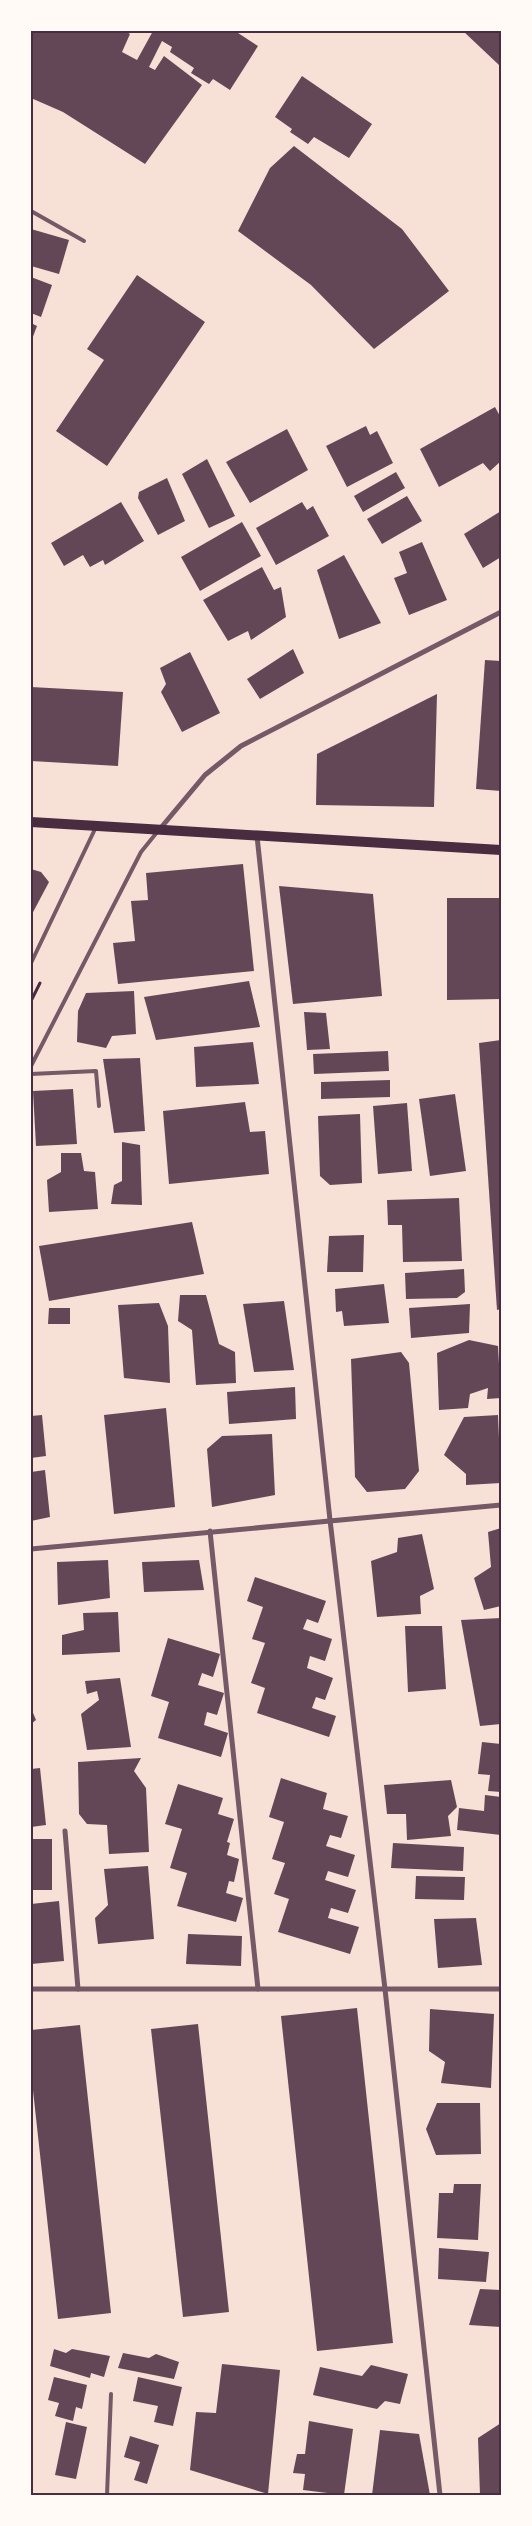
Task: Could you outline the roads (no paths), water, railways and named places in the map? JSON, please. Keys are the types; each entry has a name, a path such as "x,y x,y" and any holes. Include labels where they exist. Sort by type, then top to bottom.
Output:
{"main road":[{"path":"31,822 501,850"}],"street":[{"path":"158,831 205,775 241,746 501,612"},
{"path":"257,836 330,1520 385,1989 440,2495"},
{"path":"31,1549 501,1505"},
{"path":"210,1531 258,1989"},
{"path":"65,1831 78,1989"},
{"path":"31,1989 501,1989"}],"lane":[{"path":"31,212 84,241"},
{"path":"31,963 96,826"},
{"path":"31,1066 141,852 158,831"},
{"path":"31,1074 96,1071 99,1106"},
{"path":"106,2495 111,2394"}]}
